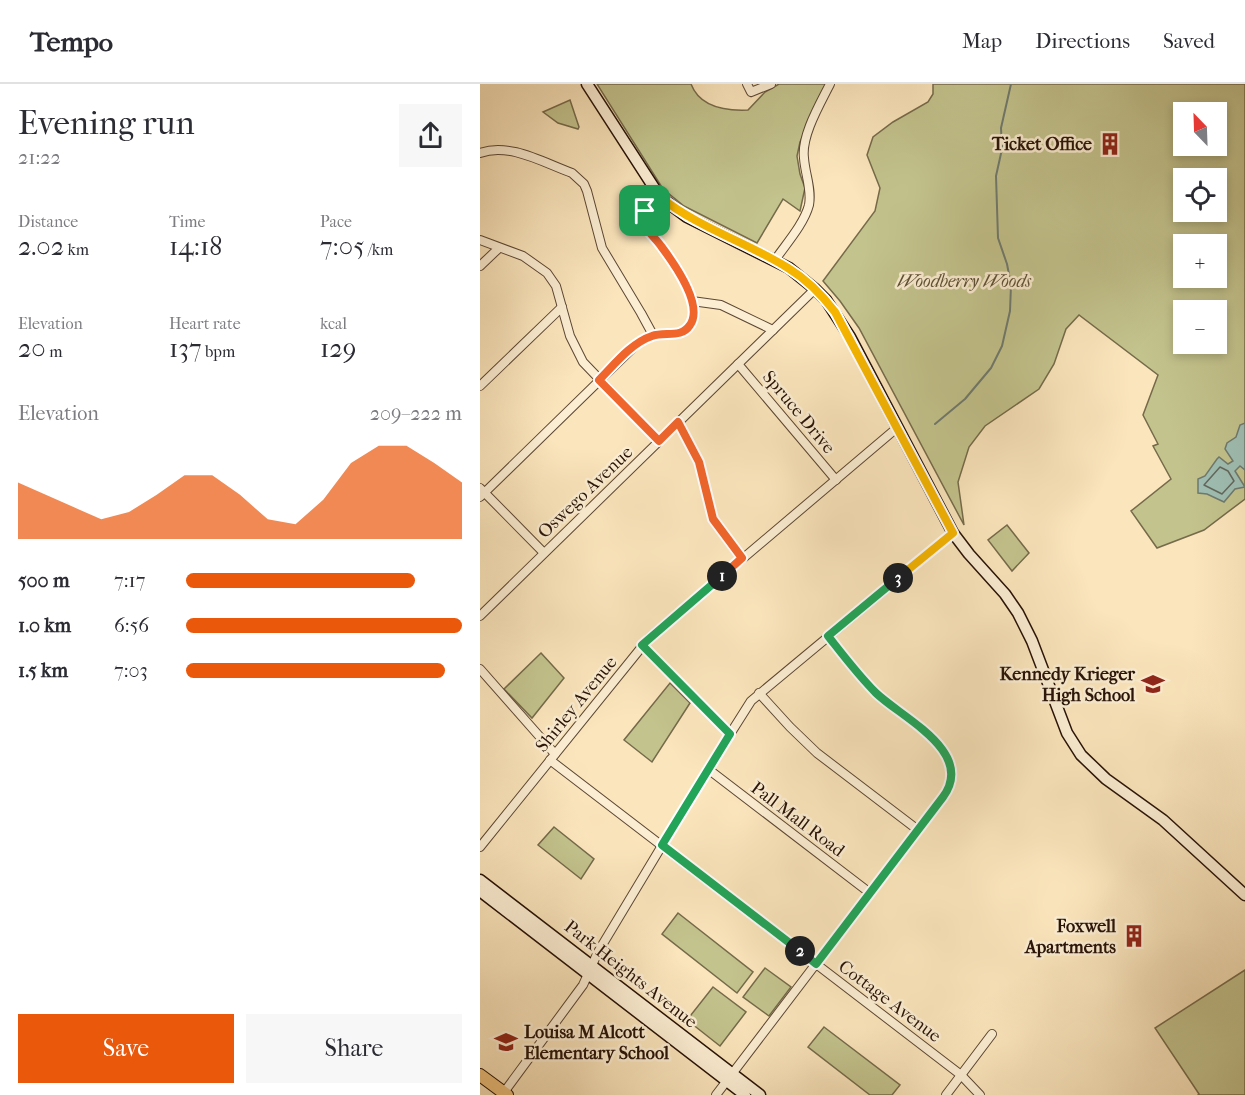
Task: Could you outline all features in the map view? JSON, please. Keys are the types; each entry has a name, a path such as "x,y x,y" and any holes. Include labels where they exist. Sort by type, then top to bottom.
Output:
{"main road":[{"path":"587,84 660,197 687,217 789,268 814,288 842,323 953,533 1005,594 1018,613 1032,641 1067,733 1081,754 1106,779 1163,820 1245,895"},
{"name":"Park Heights Avenue","path":"480,880 590,969 730,1077 760,1095"},
{"name":"Park Heights Avenue","path":"480,891 590,969"},
{"path":"480,1075 505,1094"},
{"name":"Park Heights Avenue","path":"730,1077 745,1095"}],"street":[{"path":"747,84 752,92 771,84"},
{"path":"775,260 809,205 810,188 804,158 804,143 830,84"},
{"path":"480,153 496,150 515,152 572,173 579,178 587,191 602,248 653,335"},
{"path":"544,553 481,492 639,342 653,335 676,334 686,330 693,318 692,301 670,258 642,220 645,211 660,197"},
{"path":"480,240 523,256 541,267 556,286 575,348 587,369 659,441"},
{"path":"480,266 499,248"},
{"name":"Oswego Avenue","path":"480,616 814,288"},
{"path":"692,301 721,305 773,330"},
{"path":"480,386 562,307"},
{"name":"Spruce Drive","path":"738,364 836,480"},
{"path":"678,422 699,462 713,519 742,558"},
{"name":"Shirley Avenue","path":"480,847 642,645 898,427"},
{"path":"505,1094 583,985 662,845 745,709 759,693 953,533"},
{"path":"716,1095 948,791 952,778 950,765 938,743 876,692 828,636"},
{"path":"642,645 730,734"},
{"name":"Cottage Avenue","path":"480,669 553,757 662,845 962,1075 980,1095"},
{"path":"759,693 817,753 918,830"},
{"name":"Pall Mall Road","path":"708,769 870,893"},
{"path":"946,1095 992,1034"}],"green space":[{"path":"597,84 691,84 695,92 707,103 723,109 748,110 765,92 779,84 827,84 800,142 797,156 805,188 800,211 783,199 757,243 684,206 663,189"},
{"name":"Woodberry Woods","path":"933,84 1245,84 1245,499 1204,530 1157,548 1131,511 1171,479 1153,446 1158,444 1143,415 1158,375 1079,315 1066,329 1054,364 1039,389 985,426 969,447 958,482 964,525 859,328 823,281 875,211 880,188 867,155 873,137 893,122 928,102 933,94"},
{"path":"570,100 578,129 558,123 543,112"},
{"path":"1007,525 1029,553 1012,571 988,540"},
{"path":"541,653 564,678 532,718 504,689"},
{"path":"670,683 690,703 652,762 624,740"},
{"path":"554,827 594,859 581,879 538,845"},
{"path":"678,913 753,972 737,993 662,934"},
{"path":"765,968 791,987 769,1016 743,997"},
{"path":"1245,970 1245,1095 1198,1095 1155,1028"},
{"path":"713,987 746,1012 720,1046 687,1020"},
{"path":"824,1027 900,1085 892,1095 870,1095 808,1047"}],"water":[{"path":"1245,423 1245,470 1240,466 1235,471 1245,487 1235,489 1224,502 1207,494 1198,493 1198,479 1205,476 1219,457 1228,464 1233,461 1225,449 1227,443 1236,437 1240,425"}],"waterway":[{"path":"935,424 965,399 991,368 1002,346 1010,311 1011,285 998,238 996,176 1002,149 1001,128 1011,84"}],"place":[{"name":"Ticket Office","path":"1110,144"},
{"name":"Kennedy Krieger High School","path":"1153,684"},
{"name":"Foxwell Apartments","path":"1134,936"},
{"name":"Louisa M Alcott Elementary School","path":"506,1042"}],"route":[{"path":"660,197 687,217 789,268 826,300 842,323 953,533 828,636 855,670 886,702 938,743 947,757 952,778 948,791 816,964 662,845 730,734 642,645 742,558 713,519 699,462 678,422 659,441 599,380 639,342 653,335 682,332 692,322 694,313 689,292 670,258 644,225 642,215 645,211 660,197"}]}
